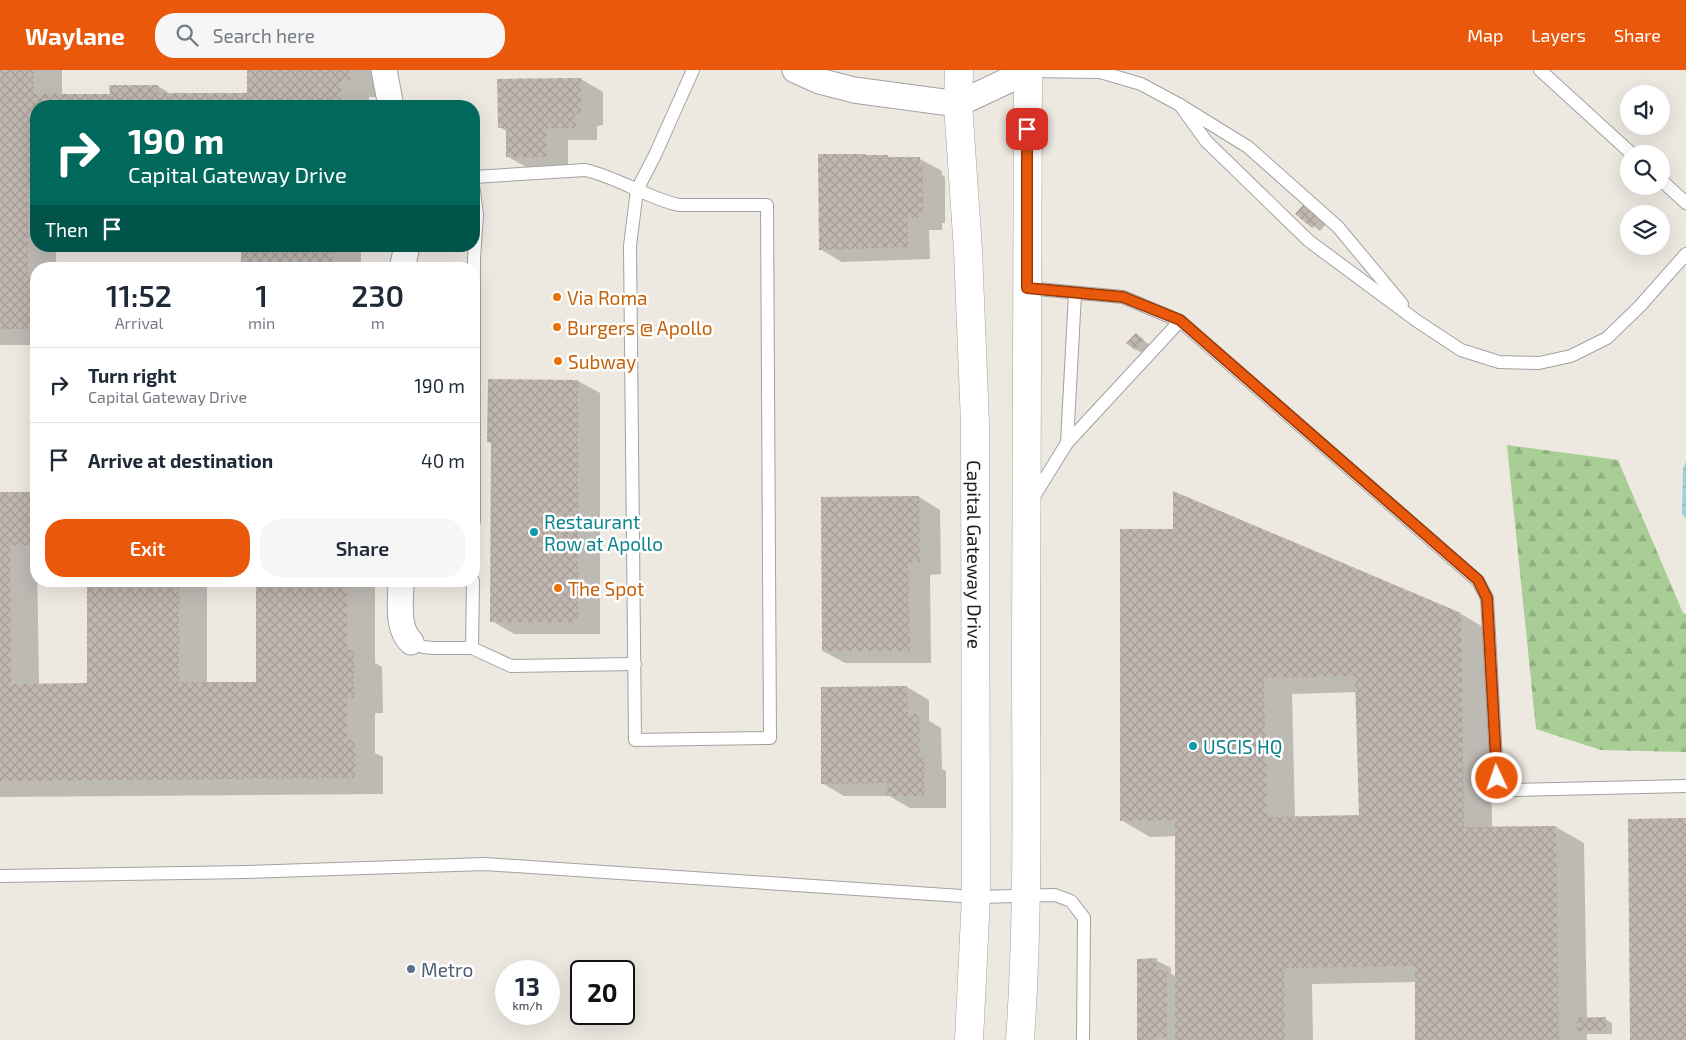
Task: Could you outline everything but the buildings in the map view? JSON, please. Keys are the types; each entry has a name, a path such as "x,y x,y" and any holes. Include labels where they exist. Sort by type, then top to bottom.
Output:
{"street":[{"path":"384,70 389,100"},
{"path":"795,70 819,81 854,90 958,104 1026,70 1026,656 1028,803 1024,978 1020,1040"},
{"name":"Capital Gateway Drive","path":"959,70 958,104 968,250 975,424 976,897 968,1040"},
{"path":"401,587 401,618 406,637 411,642"}],"lane":[{"path":"480,177 585,170 602,174 637,190 679,205 766,206 770,738 635,740 630,246 637,190 655,155 693,70"},
{"path":"1026,70 1100,72 1141,84 1180,105 1248,147 1338,227 1417,321"},
{"path":"1540,70 1622,145"},
{"path":"1180,105 1206,141 1309,241 1417,321 1461,350 1500,362 1539,363 1571,356 1607,338 1640,306 1686,254"},
{"path":"1670,188 1686,202"},
{"path":"1027,288 1123,297 1180,320 1478,580 1487,598 1497,778 1516,790 1686,786"},
{"path":"1067,442 1075,294"},
{"path":"1027,508 1067,442 1180,320"},
{"path":"472,648 473,587"},
{"path":"411,642 422,647 472,648 512,666 634,664"},
{"path":"0,876 246,872 485,864 976,897 1055,895 1072,901 1084,918 1083,1040"}],"green space":[{"path":"1507,445 1618,460 1683,613 1686,614 1686,752 1601,750 1536,729"}],"water":[{"path":"1686,461 1686,519 1682,514 1683,469"}],"place":[{"name":"Via Roma","path":"557,297"},
{"name":"Burgers @ Apollo","path":"557,327"},
{"name":"Subway","path":"558,361"},
{"name":"Restaurant Row at Apollo","path":"534,532"},
{"name":"The Spot","path":"558,588"},
{"name":"USCIS HQ","path":"1193,746"},
{"name":"Metro","path":"411,969"}],"route":[{"path":"1027,129 1027,288 1123,297 1180,320 1478,580 1487,598 1497,778"}]}
